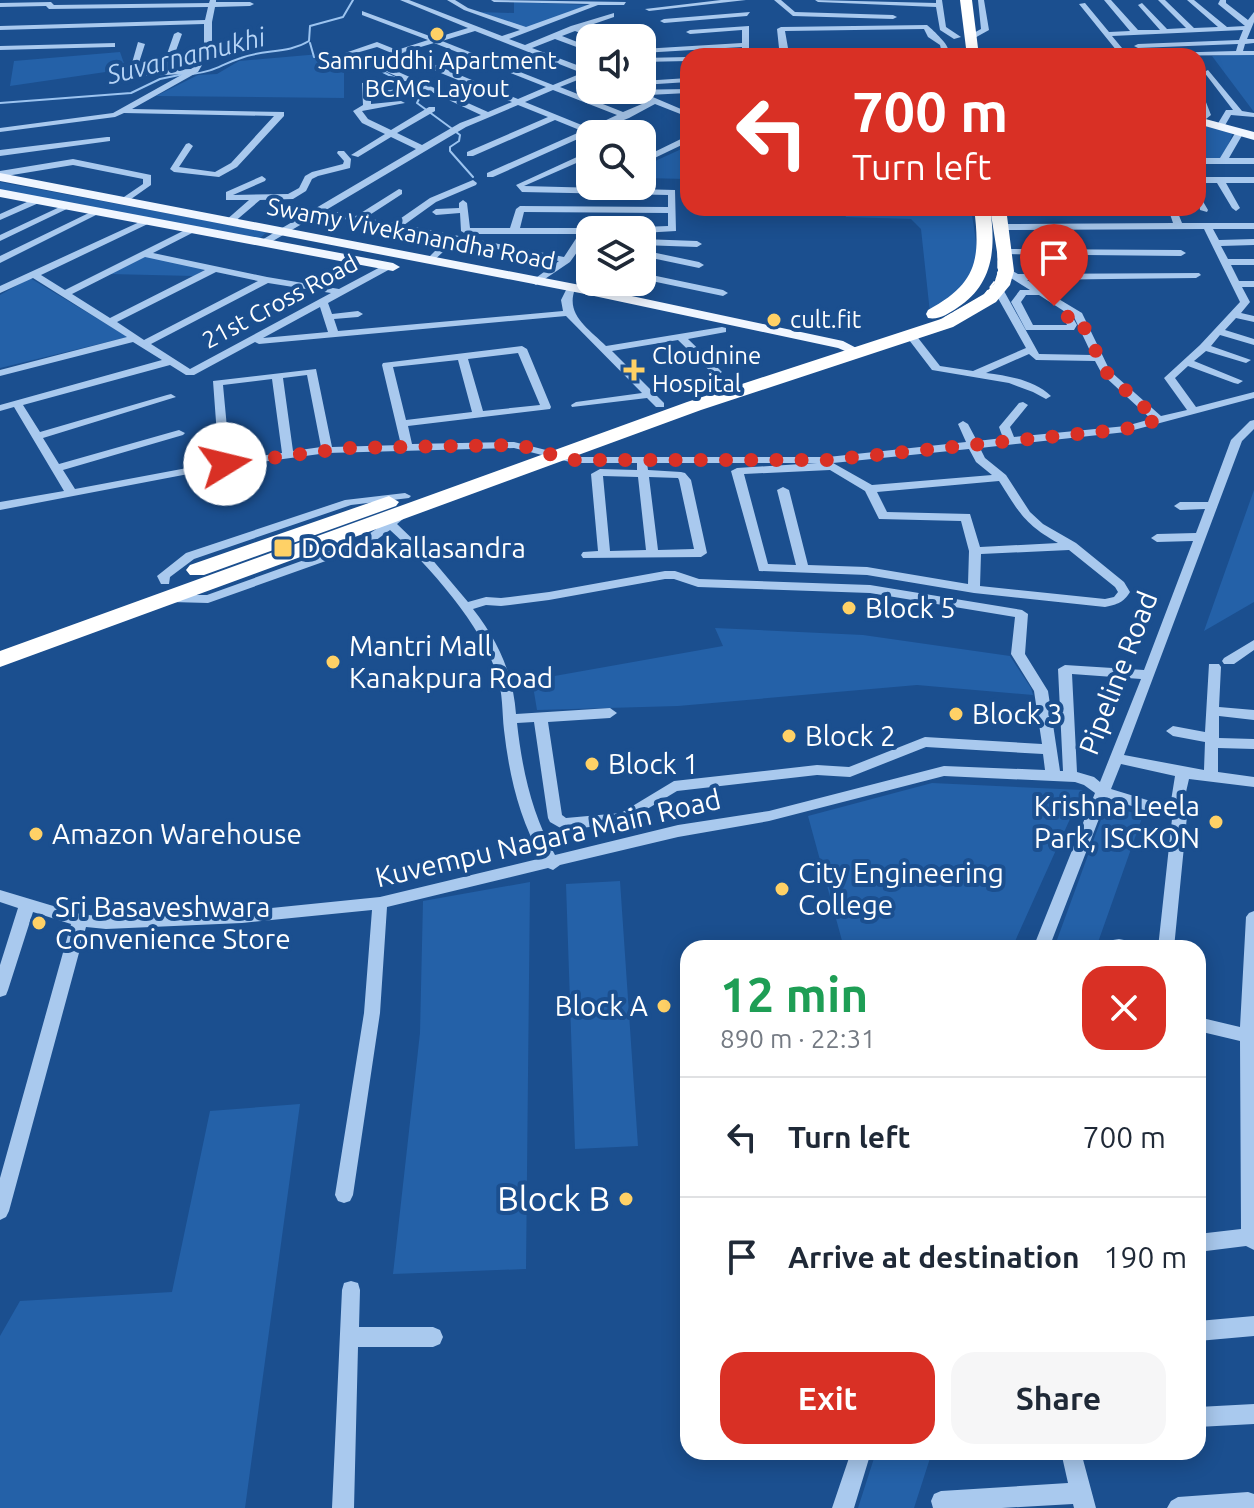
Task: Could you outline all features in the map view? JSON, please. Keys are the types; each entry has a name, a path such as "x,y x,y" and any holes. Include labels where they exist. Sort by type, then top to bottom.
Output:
{"highway":[{"path":"953,0 960,47"},
{"path":"960,47 966,0"},
{"path":"0,642 164,590 544,453 694,406 930,316 968,291 984,267 982,216"},
{"path":"544,453 654,400 911,336 947,323 1000,293 1011,274 1000,216"},
{"path":"0,659 164,590"}],"main road":[{"path":"1206,121 1254,135"},
{"path":"1206,122 1254,135"},
{"name":"Swamy Vivekanandha Road","path":"0,175 431,260 536,282 571,297 722,330 843,351"},
{"name":"Swamy Vivekanandha Road","path":"0,193 571,297 843,351"}],"street":[{"path":"403,0 576,68"},
{"path":"450,0 527,30"},
{"path":"494,0 624,3"},
{"path":"473,11 509,12 510,0"},
{"path":"649,9 688,2 743,0"},
{"path":"777,0 793,14 941,19"},
{"path":"818,0 939,2 943,28 960,47"},
{"path":"904,48 960,47 985,30 981,0"},
{"path":"1107,0 1136,33"},
{"path":"1161,0 1192,30"},
{"path":"1190,0 1225,29"},
{"path":"1223,0 1222,4 1248,27"},
{"path":"688,2 711,30"},
{"path":"0,130 115,115 192,72 208,48 212,3"},
{"path":"501,39 600,3"},
{"path":"39,25 51,4"},
{"path":"1083,4 1118,48"},
{"path":"0,5 250,5"},
{"path":"1142,5 1166,32"},
{"path":"365,13 626,116"},
{"path":"664,21 747,14"},
{"path":"1239,53 1254,14"},
{"path":"524,48 611,15"},
{"path":"112,42 1,44 4,28 208,22"},
{"path":"781,36 770,28 795,25"},
{"path":"806,25 846,26"},
{"path":"783,48 781,29 786,26 927,27 931,35 960,47"},
{"path":"1107,34 1248,27"},
{"path":"690,32 746,28 745,45 694,48"},
{"path":"397,52 473,29"},
{"path":"1154,32 1163,45"},
{"path":"164,73 178,34"},
{"path":"555,36 576,44"},
{"path":"1138,46 1254,41"},
{"path":"141,44 131,75 192,72"},
{"path":"489,115 349,53 377,44 576,126"},
{"path":"656,50 680,49"},
{"path":"1206,54 1254,53"},
{"path":"0,57 43,56"},
{"path":"656,60 680,59"},
{"path":"364,69 367,107"},
{"path":"1208,72 1239,112"},
{"path":"263,243 463,125 576,78"},
{"path":"366,83 410,79"},
{"path":"656,82 680,81"},
{"path":"367,96 428,87"},
{"path":"656,94 680,96"},
{"path":"656,101 680,112"},
{"path":"401,103 358,109 362,118 421,148"},
{"path":"618,120 649,104"},
{"path":"355,155 432,109"},
{"path":"123,111 281,114 234,165 216,175 174,169 189,146"},
{"path":"1221,125 1226,113 1254,115"},
{"path":"470,154 555,117"},
{"path":"1223,161 1240,132"},
{"path":"0,153 107,139"},
{"path":"490,175 576,140"},
{"path":"656,155 680,143"},
{"path":"262,179 229,194 234,200 290,197 303,189 308,178 315,174 347,166 348,161 341,153"},
{"path":"576,161 521,187 576,188"},
{"path":"1206,161 1254,161"},
{"path":"0,175 73,162 148,177 147,185 124,201"},
{"path":"1206,180 1253,181"},
{"path":"1220,180 1236,208"},
{"path":"395,227 433,200 473,183"},
{"path":"656,191 672,192 673,229 656,230"},
{"path":"357,219 399,192"},
{"path":"230,221 256,199"},
{"path":"1,215 38,200"},
{"path":"592,216 598,200"},
{"path":"0,240 69,206"},
{"path":"436,212 464,206 466,231 576,231"},
{"path":"514,232 520,209 672,210"},
{"path":"318,211 567,260"},
{"path":"0,260 98,212"},
{"path":"1175,216 1179,226"},
{"path":"0,290 149,221"},
{"path":"1194,412 1169,378 1204,347 1245,302 1207,226"},
{"path":"1002,227 1254,226"},
{"path":"1148,227 1163,253"},
{"path":"65,294 193,229"},
{"path":"431,260 453,238"},
{"path":"0,240 20,251"},
{"path":"1216,243 1254,242"},
{"path":"656,243 697,244"},
{"path":"536,282 567,260 576,248"},
{"path":"1005,252 1181,253"},
{"path":"145,254 341,292"},
{"path":"656,256 699,265"},
{"path":"1227,262 1253,274"},
{"name":"21st Cross Road","path":"171,361 190,373 389,266"},
{"path":"110,322 214,269"},
{"path":"33,274 171,361"},
{"path":"1011,274 1196,275"},
{"path":"1011,274 1073,316 1106,372 1158,420"},
{"path":"1237,284 1253,274"},
{"path":"656,279 723,293"},
{"path":"0,373 140,341 267,280"},
{"path":"250,342 334,334 571,297 576,292"},
{"path":"1023,292 1036,292 1073,316 1070,328 1032,329 1016,307 1018,298 1023,292"},
{"path":"1000,293 1018,298"},
{"path":"1000,293 1036,357 1042,360 1097,358"},
{"path":"571,297 605,349 654,400"},
{"path":"323,302 334,334"},
{"path":"328,317 358,314"},
{"path":"1234,314 1254,319"},
{"path":"605,349 722,330"},
{"path":"1218,331 1254,342"},
{"path":"679,336 717,372"},
{"path":"911,336 936,368 1029,387 1046,396"},
{"path":"1204,347 1246,360"},
{"path":"400,424 546,407 522,349 387,365 400,424 407,446"},
{"path":"972,375 1032,349"},
{"path":"462,356 478,414"},
{"path":"0,408 171,361"},
{"path":"1186,362 1238,381"},
{"path":"225,464 217,383 312,371 327,450"},
{"path":"277,376 288,455"},
{"path":"604,555 597,474 642,466 828,460 1126,429 1254,395"},
{"path":"37,436 171,397"},
{"path":"576,405 654,400"},
{"path":"17,403 72,494"},
{"path":"1010,441 1004,427 1023,405"},
{"name":"Pipeline Road","path":"1044,940 1149,675 1237,440 1254,423"},
{"path":"963,424 980,460 1002,477 1026,514 1039,527 1072,546 1120,585 1124,592 1121,597 1105,603 974,589 877,572 763,568 737,471 832,466 870,489 883,516 966,517 975,551 974,589"},
{"path":"57,468 179,433"},
{"path":"0,506 225,464 327,450 407,446 514,445 544,453 642,466 684,478 702,552 697,555 587,555"},
{"path":"642,466 653,555"},
{"path":"870,489 1002,477"},
{"path":"783,490 803,568"},
{"path":"349,502 406,504 390,524 364,543 208,599 164,590 163,576 181,561 206,549 349,502"},
{"path":"1180,506 1213,505"},
{"path":"390,524 489,637 500,659 525,806 553,864"},
{"path":"1157,538 1200,537"},
{"path":"975,551 1072,546"},
{"path":"464,607 486,601 549,596 675,575 698,583 870,589 1022,614 1018,654 1041,691 1053,774"},
{"path":"1229,661 1254,644"},
{"path":"1211,777 1214,667"},
{"path":"1070,776 1065,669 1149,675"},
{"path":"1212,711 1254,715"},
{"path":"510,719 610,713"},
{"path":"540,716 555,818 564,824 624,818 674,786 817,770 850,772 925,742 1048,749"},
{"path":"1173,731 1212,740 1254,744"},
{"path":"1116,758 1183,773 1254,782"},
{"name":"Kuvempu Nagara Main Road","path":"0,896 80,920 120,924 380,903 553,864 678,831 769,816 944,771 1053,774 1089,781 1102,791 1180,816 1167,940"},
{"path":"850,772 864,791"},
{"path":"1176,805 1183,773"},
{"path":"344,1195 372,1013 380,903"},
{"path":"0,990 27,905"},
{"path":"1206,1242 1252,1239 1248,1036 1254,917"},
{"path":"0,1211 80,920"},
{"path":"1206,1026 1248,1036"},
{"path":"343,1508 351,1290"},
{"path":"1206,1330 1254,1326"},
{"path":"349,1337 433,1337"},
{"path":"1206,1417 1254,1414"},
{"path":"843,1508 858,1460"},
{"path":"941,1501 1083,1500 1073,1460"},
{"path":"1178,1508 1248,1502 1248,1508"}],"shaded area":[{"path":"514,2 588,5 526,28 479,12 514,13"},
{"path":"120,52 126,69 10,86 14,61"},
{"path":"320,54 344,69 344,98 156,96 198,75 217,74 239,61"},
{"path":"1254,54 1254,112 1212,56"},
{"path":"1206,125 1233,133 1222,160 1206,159"},
{"path":"680,150 680,179 656,178 656,161"},
{"path":"0,182 267,232 259,239 0,190"},
{"path":"972,216 977,260 974,270 961,288 930,313 921,229 911,219 846,217"},
{"path":"144,256 206,269 194,276 109,274"},
{"path":"30,278 128,337 0,368 0,295"},
{"path":"1254,490 1254,602 1204,631"},
{"path":"715,628 863,635 1010,656 1033,695 917,685 678,706 537,710 532,680 723,646"},
{"path":"932,783 1083,790 1016,940 842,940 808,816"},
{"path":"1106,806 1143,815 1099,940 1057,940"},
{"path":"620,881 638,1146 575,1149 566,884"},
{"path":"530,882 526,1269 393,1274 420,1033 423,901"},
{"path":"300,1104 245,1508 0,1508 0,1336 20,1301 172,1292 210,1111"},
{"path":"873,1460 929,1460 914,1508 858,1508"}],"waterway":[{"name":"Suvarnamukhi","path":"192,74 250,55 301,45 309,41 310,26 343,17 353,0"},
{"path":"310,43 314,57 355,58 395,78"},
{"name":"Suvarnamukhi","path":"0,103 131,93 160,79 184,74"},
{"path":"415,91 420,97 417,103 451,128"},
{"path":"456,132 460,135 459,141 450,147 450,151 473,177"}],"railway":[{"path":"962,0 968,48"},
{"path":"281,552 626,427 936,323 984,296 998,277 999,252 994,216"},
{"path":"0,654 286,550"}],"place":[{"name":"Samruddhi Apartment BCMC Layout","path":"437,34"},
{"name":"cult.fit","path":"774,320"},
{"name":"Cloudnine Hospital","path":"634,370"},
{"name":"Doddakallasandra","path":"283,548"},
{"name":"Block 5","path":"849,608"},
{"name":"Mantri Mall Kanakpura Road","path":"333,662"},
{"name":"Block 3","path":"956,714"},
{"name":"Block 2","path":"789,736"},
{"name":"Block 1","path":"592,764"},
{"name":"Krishna Leela Park, ISCKON","path":"1216,822"},
{"name":"Amazon Warehouse","path":"36,834"},
{"name":"City Engineering College","path":"782,889"},
{"name":"Sri Basaveshwara Convenience Store","path":"39,923"},
{"name":"Block A","path":"664,1006"},
{"name":"Block B","path":"626,1199"}],"route":[{"path":"225,464 347,448 514,445 574,460 828,460 1126,429 1158,420 1106,372 1078,315 1068,317 1054,306"}]}
